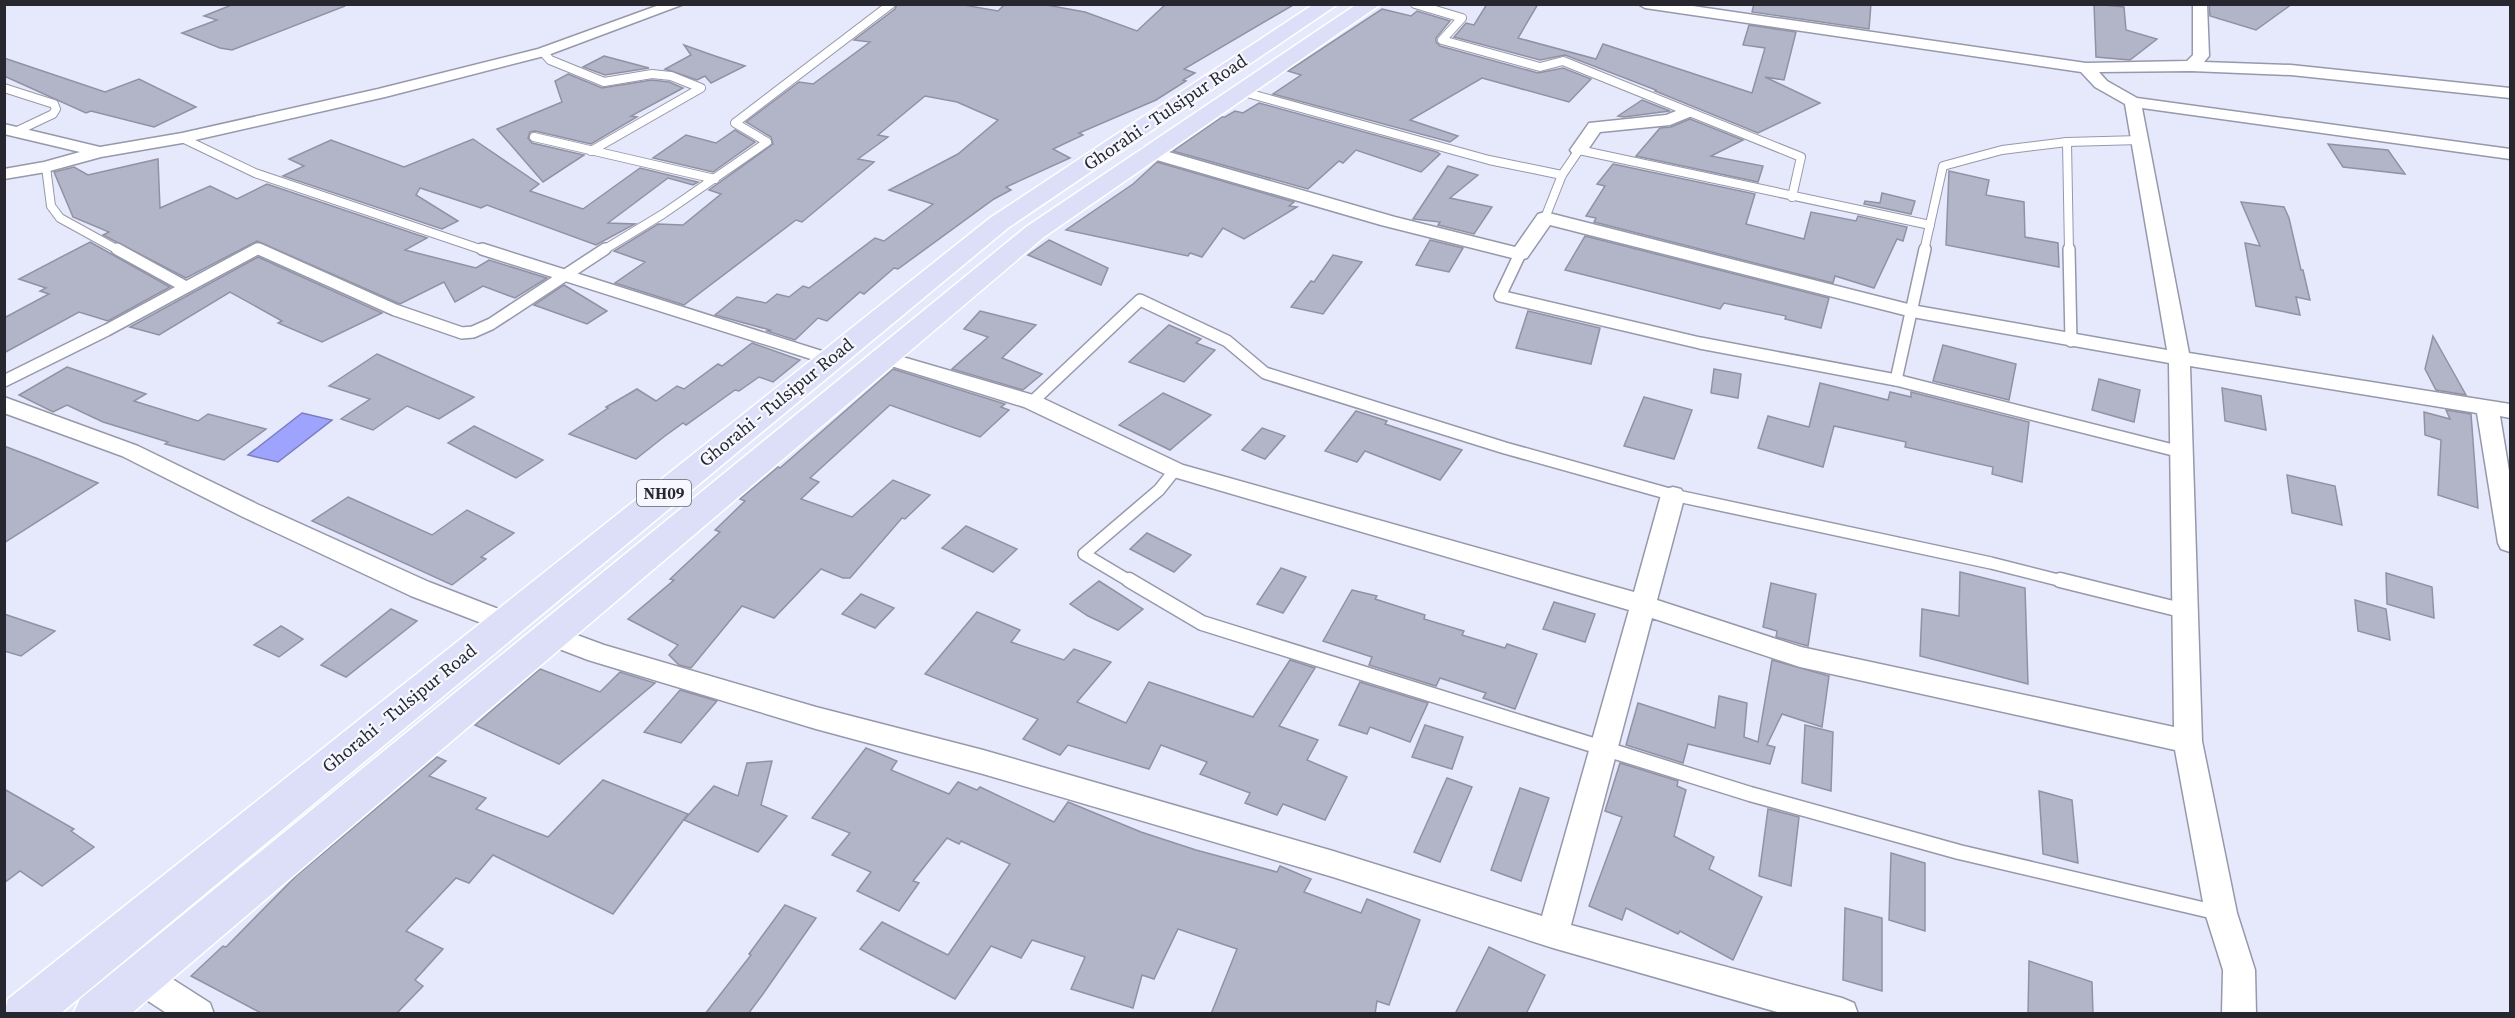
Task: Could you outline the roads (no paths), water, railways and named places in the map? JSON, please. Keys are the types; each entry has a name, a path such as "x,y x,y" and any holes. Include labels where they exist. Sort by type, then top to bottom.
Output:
{"main road":[{"name":"Ghorahi - Tulsipur Road","path":"24,1014 999,223 1328,4"},
{"name":"Ghorahi - Tulsipur Road","path":"96,1014 882,357 1035,232 1149,152 1371,4"},
{"path":"877,321 913,332"},
{"path":"505,622 550,635"}],"street":[{"path":"1645,4 2086,68 2191,66 2291,70 2511,93"},
{"path":"2191,66 2201,56 2200,4"},
{"path":"4,174 46,167 99,152 182,138 379,94 543,52 667,6"},
{"path":"2086,68 2101,84 2133,102 2511,154"},
{"path":"2133,102 2179,357 2188,741 2221,914 2240,970 2239,1014"},
{"path":"1579,150 1595,127 1670,120 1686,112"},
{"path":"10,131 99,152"},
{"path":"1149,152 1388,221 1520,254 1545,218 1912,311 2071,341 2511,411"},
{"path":"882,357 1032,402 1175,470 1641,604 1800,657 2188,741"},
{"path":"4,404 33,417 130,451 251,511 420,589 505,622"},
{"path":"2487,407 2511,543"},
{"path":"1552,934 1641,604 1673,495"},
{"path":"550,635 597,653 805,714 983,762 1333,864 1552,934 1842,1014"},
{"path":"140,977 198,1014"}],"lane":[{"path":"4,381 108,330 258,249 395,310 462,333 473,332 491,324 561,276 663,214 767,142 760,135 739,129 735,123 891,4"},
{"path":"1415,4 1462,18 1442,40 1540,67 1563,62 1801,158 1792,197"},
{"path":"543,52 550,60 604,82 652,74 671,76 700,88 591,151"},
{"path":"4,88 54,104 56,109 52,114 10,131"},
{"path":"1240,91 1489,160 1562,175"},
{"path":"534,137 715,179"},
{"path":"182,138 255,173 561,276 829,359"},
{"path":"1896,380 1943,166 2002,150 2067,142 2140,140"},
{"path":"2067,142 2071,341"},
{"path":"1545,218 1562,175 1579,150 1930,225"},
{"path":"46,167 51,206 60,218 186,287"},
{"path":"1520,254 1500,296 1700,343 1896,380 2181,452"},
{"path":"1032,402 1140,300 1227,341 1265,373 1505,448 1673,495 1991,563 2185,611"},
{"path":"1175,470 1159,489 1084,554 1202,623 1750,794 1959,852 2221,914"}],"water":[{"path":"302,413 332,420 278,462 248,455"}]}
